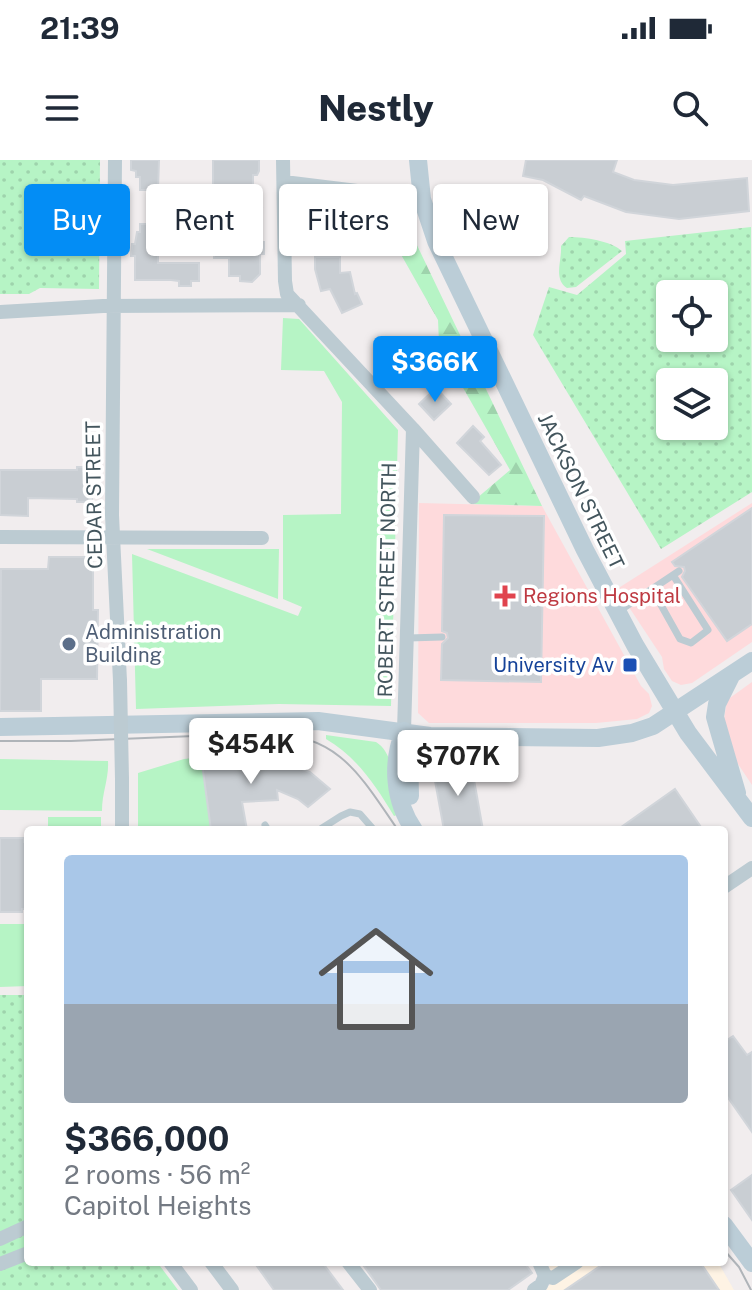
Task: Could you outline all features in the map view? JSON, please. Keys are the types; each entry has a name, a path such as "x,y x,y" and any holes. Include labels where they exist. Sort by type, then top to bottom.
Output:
{"main road":[{"name":"JACKSON STREET","path":"418,160 422,199 436,241 609,608 702,754 752,818"},
{"path":"0,727 318,721 430,736 598,738 653,726 752,661"},
{"path":"733,672 717,704 715,717 738,800"},
{"path":"728,1230 752,1263"}],"street":[{"name":"CEDAR STREET","path":"115,160 114,537 122,826"},
{"path":"283,160 287,294 473,497"},
{"path":"284,182 422,199"},
{"path":"0,312 113,306 299,305"},
{"name":"ROBERT STREET NORTH","path":"404,731 413,429"},
{"path":"0,537 262,538"},
{"path":"728,884 752,868"},
{"path":"0,1239 24,1228"},
{"path":"0,1264 24,1255"},
{"path":"173,1266 191,1290"},
{"path":"214,1266 232,1290"},
{"path":"351,1266 370,1290"},
{"path":"534,1290 541,1285 545,1276 541,1266"},
{"path":"545,1276 553,1278 571,1266"}],"lane":[{"path":"609,608 652,589 676,573 708,630 691,643 680,639 652,589"},
{"path":"408,638 442,637"},
{"path":"326,826 350,812 360,814 370,826"}],"shaded area":[{"name":"Regions Hospital","path":"419,503 542,506 641,686 649,694 652,706 649,713 637,719 596,723 429,723 418,713"},
{"path":"752,503 752,642 692,683 681,685 672,681 664,669 662,657 617,589"},
{"path":"752,682 752,785 732,755 723,726 727,700"},
{"path":"549,1266 720,1266 734,1290 546,1290 551,1283"}],"green space":[{"path":"0,160 100,160 100,184 24,184 24,256 99,256 99,289 40,288 29,294 0,294"},
{"path":"751,227 752,492 661,549 533,335 549,287 577,295 626,254 625,241"},
{"path":"569,237 597,240 622,251 576,287 567,288 560,280 559,269 561,246"},
{"path":"417,245 542,506 470,504 510,470 446,358 439,343 438,320 402,256 417,256"},
{"path":"283,318 299,319 398,430 391,706 279,704 136,709 132,554 298,616 302,607 283,599 283,515 341,514 342,402 324,371 281,370"},
{"path":"147,549 279,549 278,599"},
{"path":"326,735 376,742 383,748 391,765 397,815 394,816 356,763 326,739"},
{"path":"202,757 211,826 138,826 138,773 184,759"},
{"path":"0,759 108,761 102,811 0,810"},
{"path":"48,817 101,817 101,826 48,826"},
{"path":"0,924 24,924 24,986 0,987"},
{"path":"0,995 24,995 24,1266 160,1266 178,1290 0,1290"}],"building":[{"path":"131,160 159,160 158,184 146,184 146,190 140,190 140,177 136,177 136,171 131,170"},
{"path":"213,160 259,160 259,171 253,175 253,184 213,184"},
{"path":"526,160 617,160 613,172 634,180 673,185 747,178 749,211 679,219 626,212 584,196 581,200 543,180 523,176"},
{"path":"140,224 146,224 146,256 158,256 158,263 199,263 199,281 191,281 191,286 179,286 179,281 135,280 132,244 135,244 137,232 140,232"},
{"path":"260,256 260,274 252,282 240,281 240,276 229,276 229,258 214,258"},
{"path":"315,257 340,257 340,273 350,272 355,294 362,304 342,313 330,289 321,291"},
{"path":"436,388 451,404 434,420 419,404"},
{"path":"473,426 484,437 480,441 501,465 489,475 457,443"},
{"path":"77,467 92,467 92,502 28,498 28,516 0,515 0,470 77,470"},
{"path":"752,508 752,624 727,641 682,577 684,567 675,566 672,562"},
{"path":"444,515 544,516 541,682 441,680 442,644 448,638 447,633 442,631"},
{"name":"Administration Building","path":"49,557 93,557 93,610 98,610 97,679 41,679 41,711 0,711 1,569 48,569"},
{"path":"261,752 261,764 300,768 310,772 330,789 308,807 277,790 278,800 242,802 246,826 210,826 201,756"},
{"path":"471,763 482,826 443,826 433,770"},
{"path":"675,789 700,826 623,826"},
{"path":"0,838 24,838 24,909 22,912 0,912"},
{"path":"733,1036 747,1055 752,1052 752,1132 728,1098 728,1039"},
{"path":"752,1175 752,1220 731,1190"},
{"path":"257,1266 325,1266 343,1290 274,1290"},
{"path":"364,1266 527,1266 532,1273 508,1290 381,1290"},
{"path":"600,1266 703,1266 719,1290 565,1290"}],"tram line":[{"path":"0,741 266,733 291,735 312,741 345,761 359,775 395,826"},
{"path":"728,1255 739,1267 751,1290"}],"place":[{"name":"Regions Hospital","path":"505,596"},
{"name":"Administration Building","path":"69,644"},
{"name":"University Av","path":"630,665"}]}
